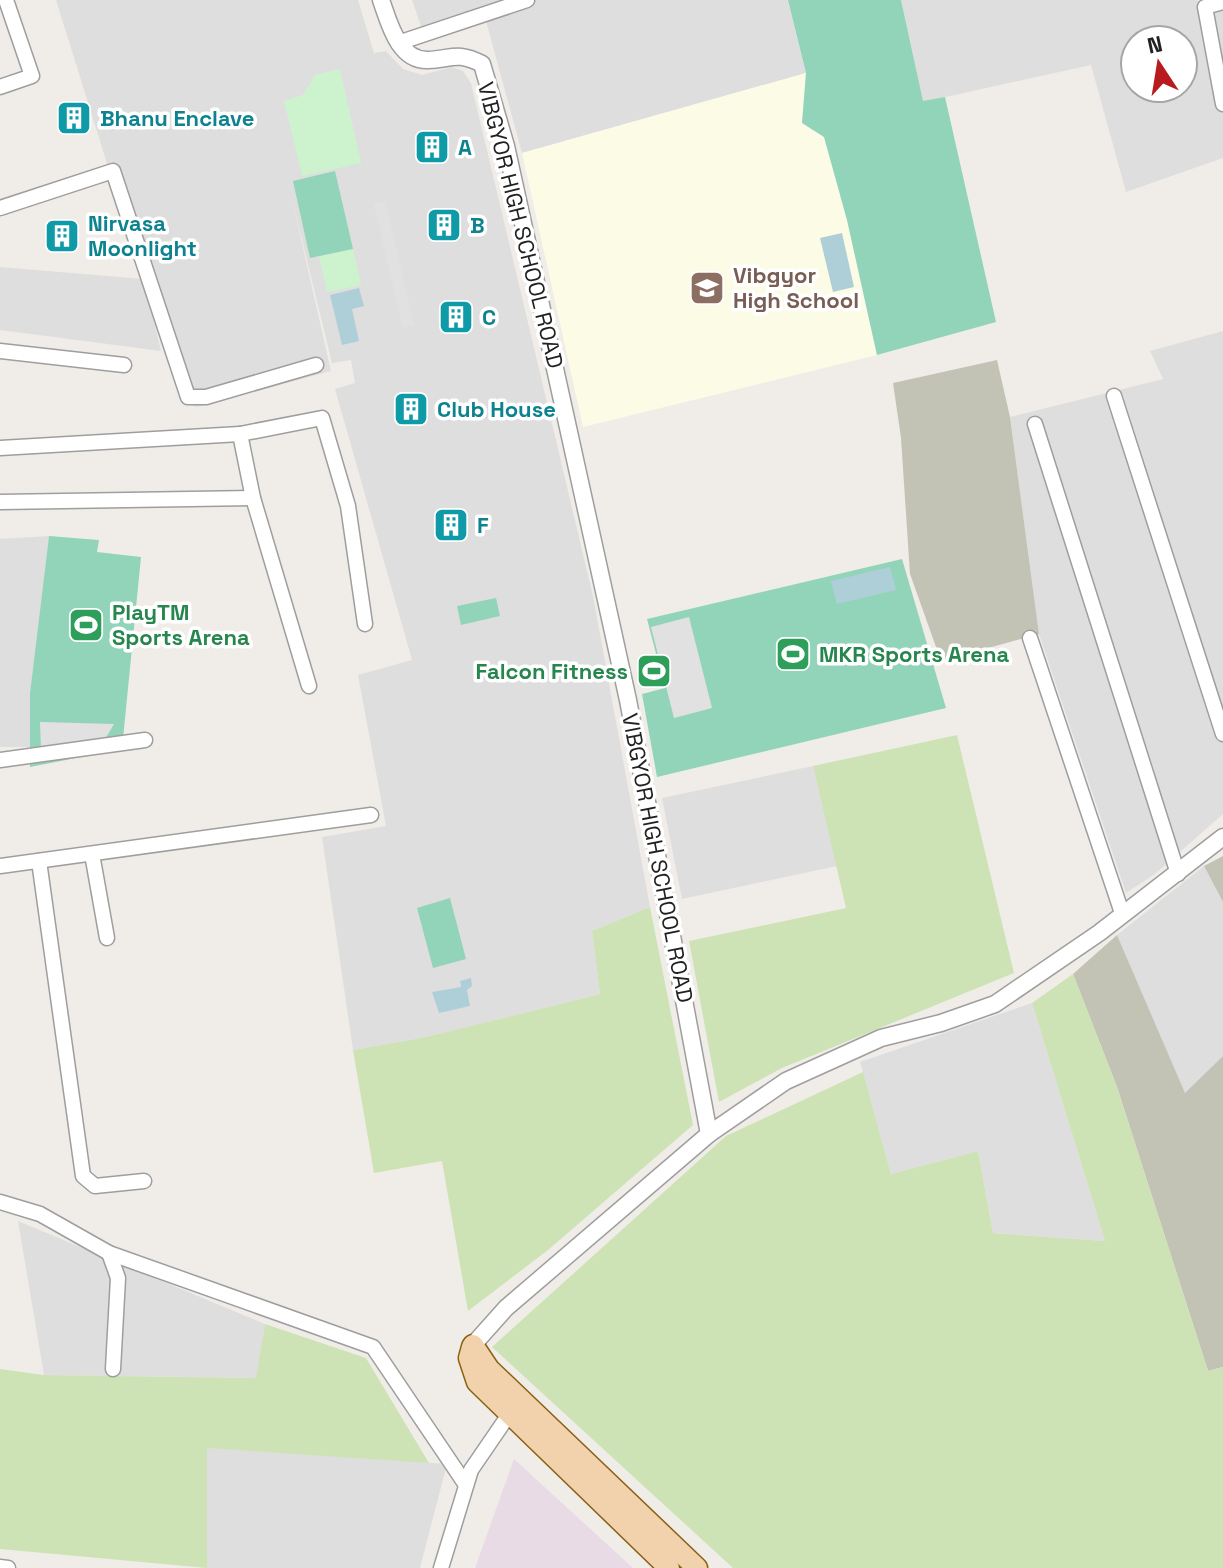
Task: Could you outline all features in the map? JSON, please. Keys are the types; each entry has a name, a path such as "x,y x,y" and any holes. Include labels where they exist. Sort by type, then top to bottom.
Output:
{"main road":[{"path":"473,1345 483,1376 508,1416 669,1568"},
{"path":"483,1376 697,1568"}],"street":[{"path":"0,87 32,76 6,0"},
{"path":"381,0 398,43 527,0"},
{"path":"1223,2 1205,7 1223,104"},
{"name":"VIBGYOR HIGH SCHOOL ROAD","path":"398,43 412,56 426,61 467,56 482,64 506,146 628,700 709,1134"},
{"path":"0,208 113,171 188,397 206,397 316,365"},
{"path":"0,351 124,365"},
{"path":"1114,396 1223,734"},
{"path":"0,448 240,434 322,418 348,506 365,624"},
{"path":"1035,424 1178,874"},
{"path":"240,434 253,498 309,686"},
{"path":"0,502 253,498"},
{"path":"1030,638 1122,913"},
{"path":"0,760 145,740"},
{"path":"0,866 371,815"},
{"path":"473,1345 506,1308 709,1134 786,1081 881,1038 941,1023 995,1004 1099,933 1223,837"},
{"path":"92,854 107,938"},
{"path":"39,861 83,1176 95,1186 144,1181"},
{"path":"0,1202 40,1214 109,1253 373,1347 466,1485"},
{"path":"109,1253 118,1278 113,1369"},
{"path":"441,1568 471,1470 508,1416"},
{"path":"0,1567 8,1568"}],"shaded area":[{"path":"56,0 358,0 374,53 386,51 403,69 422,75 452,67 463,71 471,83 593,596 650,907 592,931 600,994 426,1037 353,1050 322,837 386,826 358,675 412,660 335,389 355,383 351,360 332,363 292,199 331,371 197,407 182,402 149,299 161,351 0,330 0,267 143,279"},
{"path":"412,0 788,0 806,73 522,153 486,21 426,41"},
{"path":"901,0 1197,0 1199,4 1223,0 1223,158 1126,192 1091,65 923,102"},
{"name":"Vibgyor High School","path":"806,73 802,123 824,137 847,220 877,355 583,427 522,153"},
{"path":"385,201 414,325 403,328 374,204"},
{"path":"1223,331 1223,814 1155,874 1126,893 1039,634 1010,417 1163,379 1150,351"},
{"path":"997,360 1010,417 1039,634 941,661 910,574 901,438 893,383"},
{"path":"49,536 30,693 30,747 0,747 0,539"},
{"path":"689,617 712,708 674,718 651,627"},
{"path":"40,722 114,724 104,741 41,750"},
{"path":"813,766 837,866 682,899 662,798"},
{"path":"1223,856 1223,902 1204,866"},
{"path":"1204,866 1223,902 1223,1056 1185,1094 1117,935"},
{"path":"1117,935 1185,1093 1223,1056 1223,1367 1208,1371 1117,1087 1073,974"},
{"path":"1032,1003 1105,1241 993,1233 978,1151 891,1174 860,1062"},
{"path":"18,1221 265,1324 257,1378 44,1375"},
{"path":"207,1447 447,1464 420,1568 207,1568"},
{"path":"514,1459 633,1568 475,1568"}],"green space":[{"path":"788,0 901,0 923,101 945,97 996,322 877,355 847,220 824,137 802,123 806,73"},
{"path":"340,69 361,163 302,176 284,101 303,95 315,75"},
{"path":"335,171 353,249 310,258 293,181"},
{"path":"353,249 361,285 327,292 319,256"},
{"name":"PlayTM Sports Arena","path":"49,536 99,540 97,552 141,557 122,749 30,767 30,693"},
{"name":"MKR Sports Arena","path":"902,559 946,708 657,777 642,694 665,688 647,619"},
{"path":"496,598 500,616 461,625 457,606"},
{"path":"957,735 1014,973 782,1068 719,1102 689,941 846,908 813,766"},
{"path":"450,898 466,959 433,968 417,908"},
{"path":"650,907 693,1125 548,1250 468,1311 442,1161 374,1173 353,1050 426,1037 600,994 592,931"},
{"path":"1073,974 1117,1087 1208,1371 1223,1367 1223,1568 733,1568 492,1347 726,1136 863,1072 891,1174 978,1151 993,1233 1105,1241 1032,1003"},
{"path":"265,1324 366,1358 429,1463 207,1448 207,1568 0,1549 0,1369 44,1375 256,1378"}],"water":[{"path":"842,233 854,287 833,292 820,238"},
{"path":"359,288 364,306 352,309 359,341 342,345 330,295"},
{"path":"890,567 896,590 837,604 831,581"},
{"path":"471,978 472,986 467,990 470,1006 439,1013 432,992 461,987 460,981"}],"place":[{"name":"Bhanu Enclave","path":"74,118"},
{"name":"A","path":"432,147"},
{"name":"B","path":"444,225"},
{"name":"Nirvasa Moonlight","path":"62,236"},
{"name":"Vibgyor High School","path":"707,288"},
{"name":"C","path":"456,317"},
{"name":"Club House","path":"411,409"},
{"name":"F","path":"451,525"},
{"name":"PlayTM Sports Arena","path":"86,625"},
{"name":"MKR Sports Arena","path":"793,654"},
{"name":"Falcon Fitness","path":"654,671"}]}
